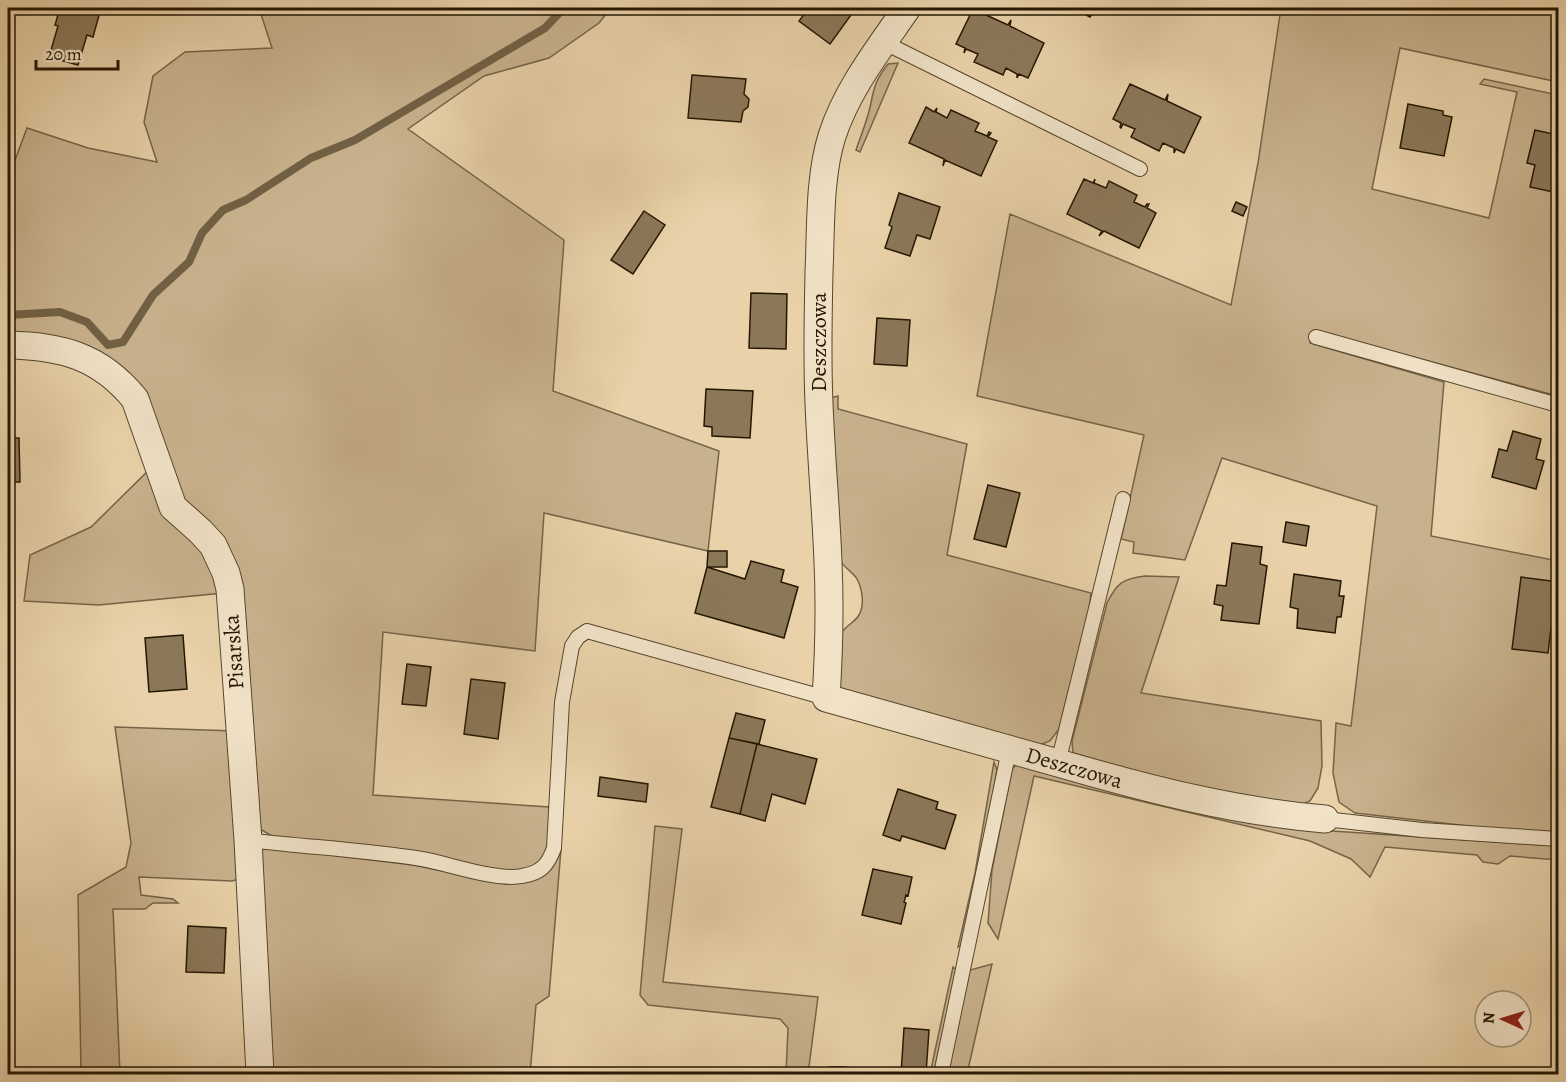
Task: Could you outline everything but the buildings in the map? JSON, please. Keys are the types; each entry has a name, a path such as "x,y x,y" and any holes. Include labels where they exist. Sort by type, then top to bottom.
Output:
{"street":[{"name":"Deszczowa","path":"906,8 856,82 835,129 826,165 822,200 817,334 828,563 829,642 826,698 1161,792 1233,808 1325,819"},
{"name":"Pisarska","path":"8,345 54,349 75,355 100,366 114,376 135,399 173,507 213,545 221,560 230,589 248,840 260,1074"}],"lane":[{"path":"883,42 1140,169"},
{"path":"1316,337 1558,405"},
{"path":"1058,763 1123,499"},
{"name":"Deszczowa","path":"248,840 422,859 499,875 520,877 538,872 549,862 554,848 562,702 569,657 572,646 587,631 826,698"},
{"path":"941,1074 1009,750"},
{"path":"1325,819 1422,830 1558,839"},
{"path":"831,1074 844,1074"}],"shaded area":[{"path":"259,8 611,8 599,23 549,58 484,76 408,129 564,240 553,391 719,451 708,551 544,513 535,651 383,632 373,795 549,807 548,847 545,856 531,868 501,871 274,837 258,828 239,615 183,507 129,379 8,337 8,179 27,128 88,148 157,162 144,122 153,76 185,52 272,48"},
{"path":"1281,8 1558,8 1558,82 1400,48 1372,189 1489,218 1517,92 1480,84 1484,79 1558,95 1558,395 1314,330 1310,343 1444,382 1431,536 1558,561 1558,832 1486,828 1355,813 1339,802 1333,773 1336,723 1351,726 1377,506 1222,458 1185,560 1133,553 1134,542 1121,539 1144,435 977,396 1010,214 1231,305 1258,163"},
{"path":"898,63 860,152 856,150 876,82 888,64"},
{"path":"838,396 838,409 967,444 947,555 1091,593 1089,610 1059,729 1050,741 1037,746 839,691 837,644 841,634 859,615 862,602 857,579 838,558 830,398"},
{"path":"149,470 191,530 223,593 99,605 24,601 30,555 91,527"},
{"path":"1145,576 1179,577 1141,693 1321,721 1322,766 1318,788 1310,801 1296,807 1225,796 1073,753 1072,741 1107,603 1121,583"},
{"path":"115,727 235,731 239,879 232,881 139,877 141,895 173,899 178,903 153,903 145,909 113,909 120,1074 81,1074 78,895 126,867 131,843"},
{"path":"994,762 997,770 979,872 961,945 958,947 975,873"},
{"path":"1020,762 1317,830 1558,846 1558,860 1510,856 1498,864 1483,862 1477,855 1385,847 1370,877 1351,859 1310,841 1034,776 998,939 988,923 992,870 1012,769"},
{"path":"655,826 682,829 663,982 818,997 808,1074 786,1074 788,1028 780,1019 648,1005 640,995"},
{"path":"258,849 281,849 413,865 497,882 553,866 561,849 549,996 536,1005 530,1074 270,1074"},
{"path":"992,964 967,1074 947,1074 970,970"},
{"path":"953,967 957,970 935,1067 930,1074"}],"waterway":[{"path":"8,315 60,312 87,322 108,345 123,342 153,295 189,262 202,233 223,210 246,200 311,158 355,140 545,28 564,8"}]}
